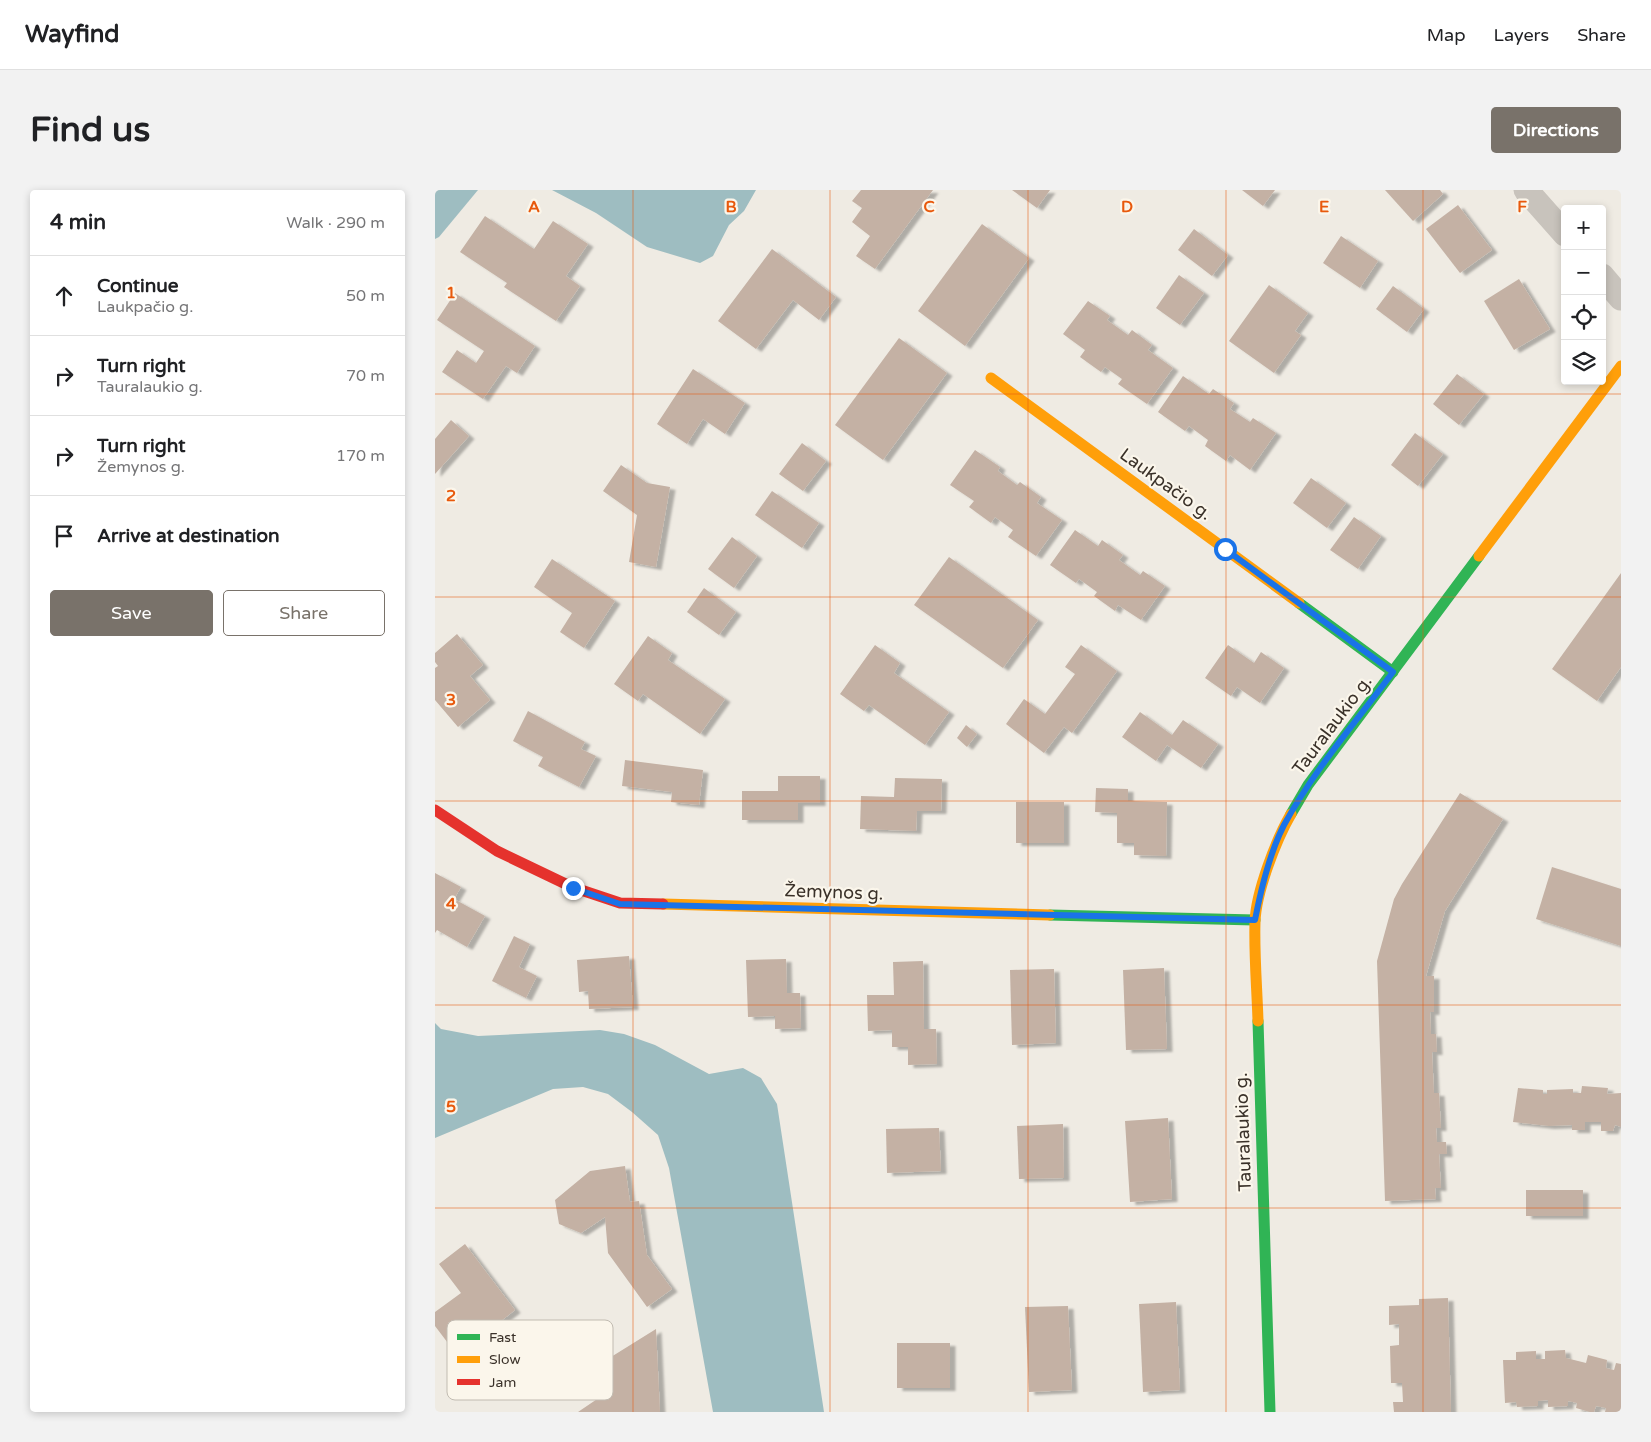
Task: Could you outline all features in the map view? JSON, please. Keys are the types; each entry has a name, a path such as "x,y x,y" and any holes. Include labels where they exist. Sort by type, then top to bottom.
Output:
{"street":[{"path":"1526,190 1561,229"},
{"path":"1606,281 1621,298"},
{"name":"Tauralaukio g.","path":"1270,1412 1255,920 1263,880 1283,827 1308,785 1621,366"},
{"name":"Laukpačio g.","path":"991,378 1393,672"},
{"name":"Žemynos g.","path":"435,810 497,851 573,888 620,904 1255,920"}],"water":[{"path":"435,190 478,190 439,237 435,239"},
{"path":"552,190 756,190 744,211 729,225 713,256 700,263 647,247 596,213"},
{"path":"435,1023 441,1029 478,1036 600,1030 624,1034 655,1045 709,1074 743,1068 761,1078 777,1104 824,1412 713,1412 669,1168 658,1135 608,1094 583,1087 553,1089 435,1138"}],"building":[{"path":"861,190 933,190 875,269 856,256 870,236 852,222 862,208 852,201"},
{"path":"1012,190 1050,190 1037,208"},
{"path":"1242,190 1275,190 1263,206"},
{"path":"1385,190 1440,190 1443,194 1413,221"},
{"path":"1458,205 1492,250 1460,273 1426,229"},
{"path":"485,216 534,249 553,221 588,244 566,276 580,286 556,321 504,287 507,283 460,252"},
{"path":"982,224 1029,258 965,346 918,311"},
{"path":"1194,229 1228,255 1212,276 1178,250"},
{"path":"1341,236 1378,261 1360,288 1323,263"},
{"path":"772,249 836,297 819,320 793,300 756,349 718,321"},
{"path":"1179,275 1204,293 1180,325 1156,308"},
{"path":"1519,279 1550,329 1514,350 1484,301"},
{"path":"1269,285 1308,313 1295,331 1301,335 1274,373 1229,341"},
{"path":"1393,286 1424,309 1407,332 1376,309"},
{"path":"455,293 535,346 517,373 506,366 483,399 442,372 457,350 476,363 484,351 437,320"},
{"path":"1088,301 1110,316 1107,320 1128,335 1132,330 1152,345 1148,350 1173,368 1147,404 1118,384 1122,379 1105,367 1101,372 1080,357 1085,350 1063,334"},
{"path":"899,338 947,373 883,460 835,425"},
{"path":"693,369 745,403 725,434 703,419 687,444 657,424"},
{"path":"1457,374 1484,394 1459,425 1433,404"},
{"path":"1183,376 1209,394 1213,389 1234,403 1230,409 1250,422 1253,418 1276,433 1250,470 1230,455 1226,461 1205,446 1208,440 1189,426 1185,431 1158,412"},
{"path":"451,420 469,436 435,474 435,439"},
{"path":"1415,433 1443,454 1418,486 1391,465"},
{"path":"802,443 826,461 803,491 779,474"},
{"path":"975,450 1000,467 998,471 1017,485 1020,482 1041,497 1037,503 1062,520 1036,556 1008,537 1013,530 995,517 991,523 969,507 974,501 950,485"},
{"path":"621,465 647,483 670,487 656,567 629,562 637,515 603,491"},
{"path":"1311,478 1346,503 1327,528 1293,503"},
{"path":"772,491 819,523 802,548 755,515"},
{"path":"1354,517 1381,536 1358,569 1330,550"},
{"path":"1075,530 1098,546 1102,540 1123,555 1119,560 1140,575 1143,571 1165,586 1141,620 1118,605 1115,611 1094,596 1097,592 1079,579 1076,583 1050,565"},
{"path":"732,537 757,556 734,588 708,569"},
{"path":"949,557 1038,620 1003,668 914,605"},
{"path":"552,559 615,601 584,648 560,632 572,613 534,587"},
{"path":"1621,573 1621,667 1597,701 1552,669"},
{"path":"704,588 736,612 719,635 687,612"},
{"path":"457,634 483,665 470,676 490,700 458,727 435,700 435,668 438,666 435,662 435,653"},
{"path":"648,636 672,653 668,660 725,699 700,734 643,694 638,701 614,684"},
{"path":"875,645 900,663 894,673 949,712 925,745 869,705 864,711 840,694"},
{"path":"1081,645 1117,671 1072,733 1064,727 1044,753 1006,724 1024,699 1045,714 1075,674 1065,667"},
{"path":"1228,645 1254,663 1261,652 1284,668 1260,703 1237,687 1231,696 1205,678"},
{"path":"528,711 585,742 581,749 596,756 579,787 538,766 543,757 513,741"},
{"path":"1140,712 1172,735 1183,720 1218,744 1201,768 1167,745 1156,761 1122,737"},
{"path":"966,725 977,734 967,747 957,738"},
{"path":"625,760 703,770 699,805 671,802 672,792 622,786"},
{"path":"778,776 820,776 820,803 798,803 798,820 742,820 742,791 778,791"},
{"path":"895,778 942,779 941,811 917,811 916,831 860,829 861,796 894,797"},
{"path":"1096,788 1128,789 1128,801 1167,802 1166,856 1134,855 1134,843 1117,843 1117,813 1095,812"},
{"path":"1460,793 1503,819 1445,911 1426,976 1434,976 1434,1012 1430,1012 1431,1034 1436,1034 1437,1052 1432,1052 1434,1093 1439,1093 1441,1128 1436,1128 1437,1142 1446,1142 1447,1154 1439,1154 1441,1188 1435,1188 1436,1199 1385,1201 1377,961 1394,899"},
{"path":"1016,802 1064,802 1064,843 1016,843"},
{"path":"1552,867 1621,889 1621,946 1536,919"},
{"path":"435,873 461,887 454,899 485,916 467,947 437,930 435,933"},
{"path":"514,936 530,944 519,967 537,976 526,998 492,981"},
{"path":"629,956 633,1007 589,1009 588,991 579,992 577,960"},
{"path":"786,959 787,993 800,993 801,1028 775,1029 775,1016 748,1017 746,960"},
{"path":"923,961 924,1029 936,1029 937,1064 908,1065 908,1047 892,1047 892,1030 868,1031 867,995 894,995 893,962"},
{"path":"1164,968 1167,1049 1126,1050 1123,970"},
{"path":"1054,969 1056,1043 1012,1045 1010,970"},
{"path":"1582,1086 1608,1088 1607,1094 1621,1093 1621,1127 1615,1125 1613,1131 1601,1131 1601,1122 1585,1122 1585,1130 1572,1130 1572,1125 1549,1126 1513,1122 1518,1088 1543,1090 1543,1094 1547,1094 1547,1090 1573,1089 1573,1093 1581,1093"},
{"path":"1168,1118 1172,1199 1130,1202 1125,1121"},
{"path":"1063,1124 1064,1178 1019,1179 1017,1126"},
{"path":"939,1128 941,1171 887,1173 886,1129"},
{"path":"625,1166 630,1202 639,1201 647,1255 672,1289 647,1307 608,1253 605,1217 581,1233 559,1224 555,1200 590,1171"},
{"path":"1526,1190 1583,1190 1583,1216 1526,1216"},
{"path":"465,1244 515,1310 502,1320 447,1320 447,1342 435,1326 435,1312 461,1293 439,1264"},
{"path":"1448,1298 1451,1412 1394,1412 1393,1402 1403,1402 1402,1383 1391,1383 1390,1346 1399,1345 1399,1324 1389,1325 1389,1306 1419,1305 1419,1299"},
{"path":"1176,1302 1180,1390 1143,1392 1139,1304"},
{"path":"1068,1306 1072,1390 1029,1392 1025,1307"},
{"path":"656,1329 660,1412 578,1412 596,1400 613,1400 613,1356"},
{"path":"897,1343 950,1343 950,1388 897,1388"},
{"path":"1565,1350 1566,1358 1586,1363 1588,1355 1607,1360 1606,1368 1614,1370 1616,1363 1621,1364 1621,1412 1605,1412 1606,1408 1596,1406 1594,1412 1590,1412 1576,1408 1577,1403 1568,1401 1568,1406 1548,1407 1548,1400 1538,1401 1538,1406 1517,1407 1516,1402 1505,1403 1503,1360 1516,1360 1516,1352 1536,1351 1536,1359 1545,1359 1545,1351"}],"traffic: fast":[{"path":"1291,814 1308,785 1479,556"},
{"path":"1299,603 1393,672"},
{"path":"1050,915 1255,920"},
{"path":"1258,1021 1270,1412"}],"traffic: slow":[{"path":"1479,556 1621,366"},
{"path":"991,378 1299,603"},
{"path":"1258,1021 1255,947 1256,910 1268,866 1291,814"},
{"path":"663,904 1050,915"}],"traffic: jam":[{"path":"435,810 497,851 572,887 620,903 663,904"}],"route":[{"path":"573,888 620,904 1255,920 1263,880 1283,827 1308,785 1393,672 1225,549"}]}
